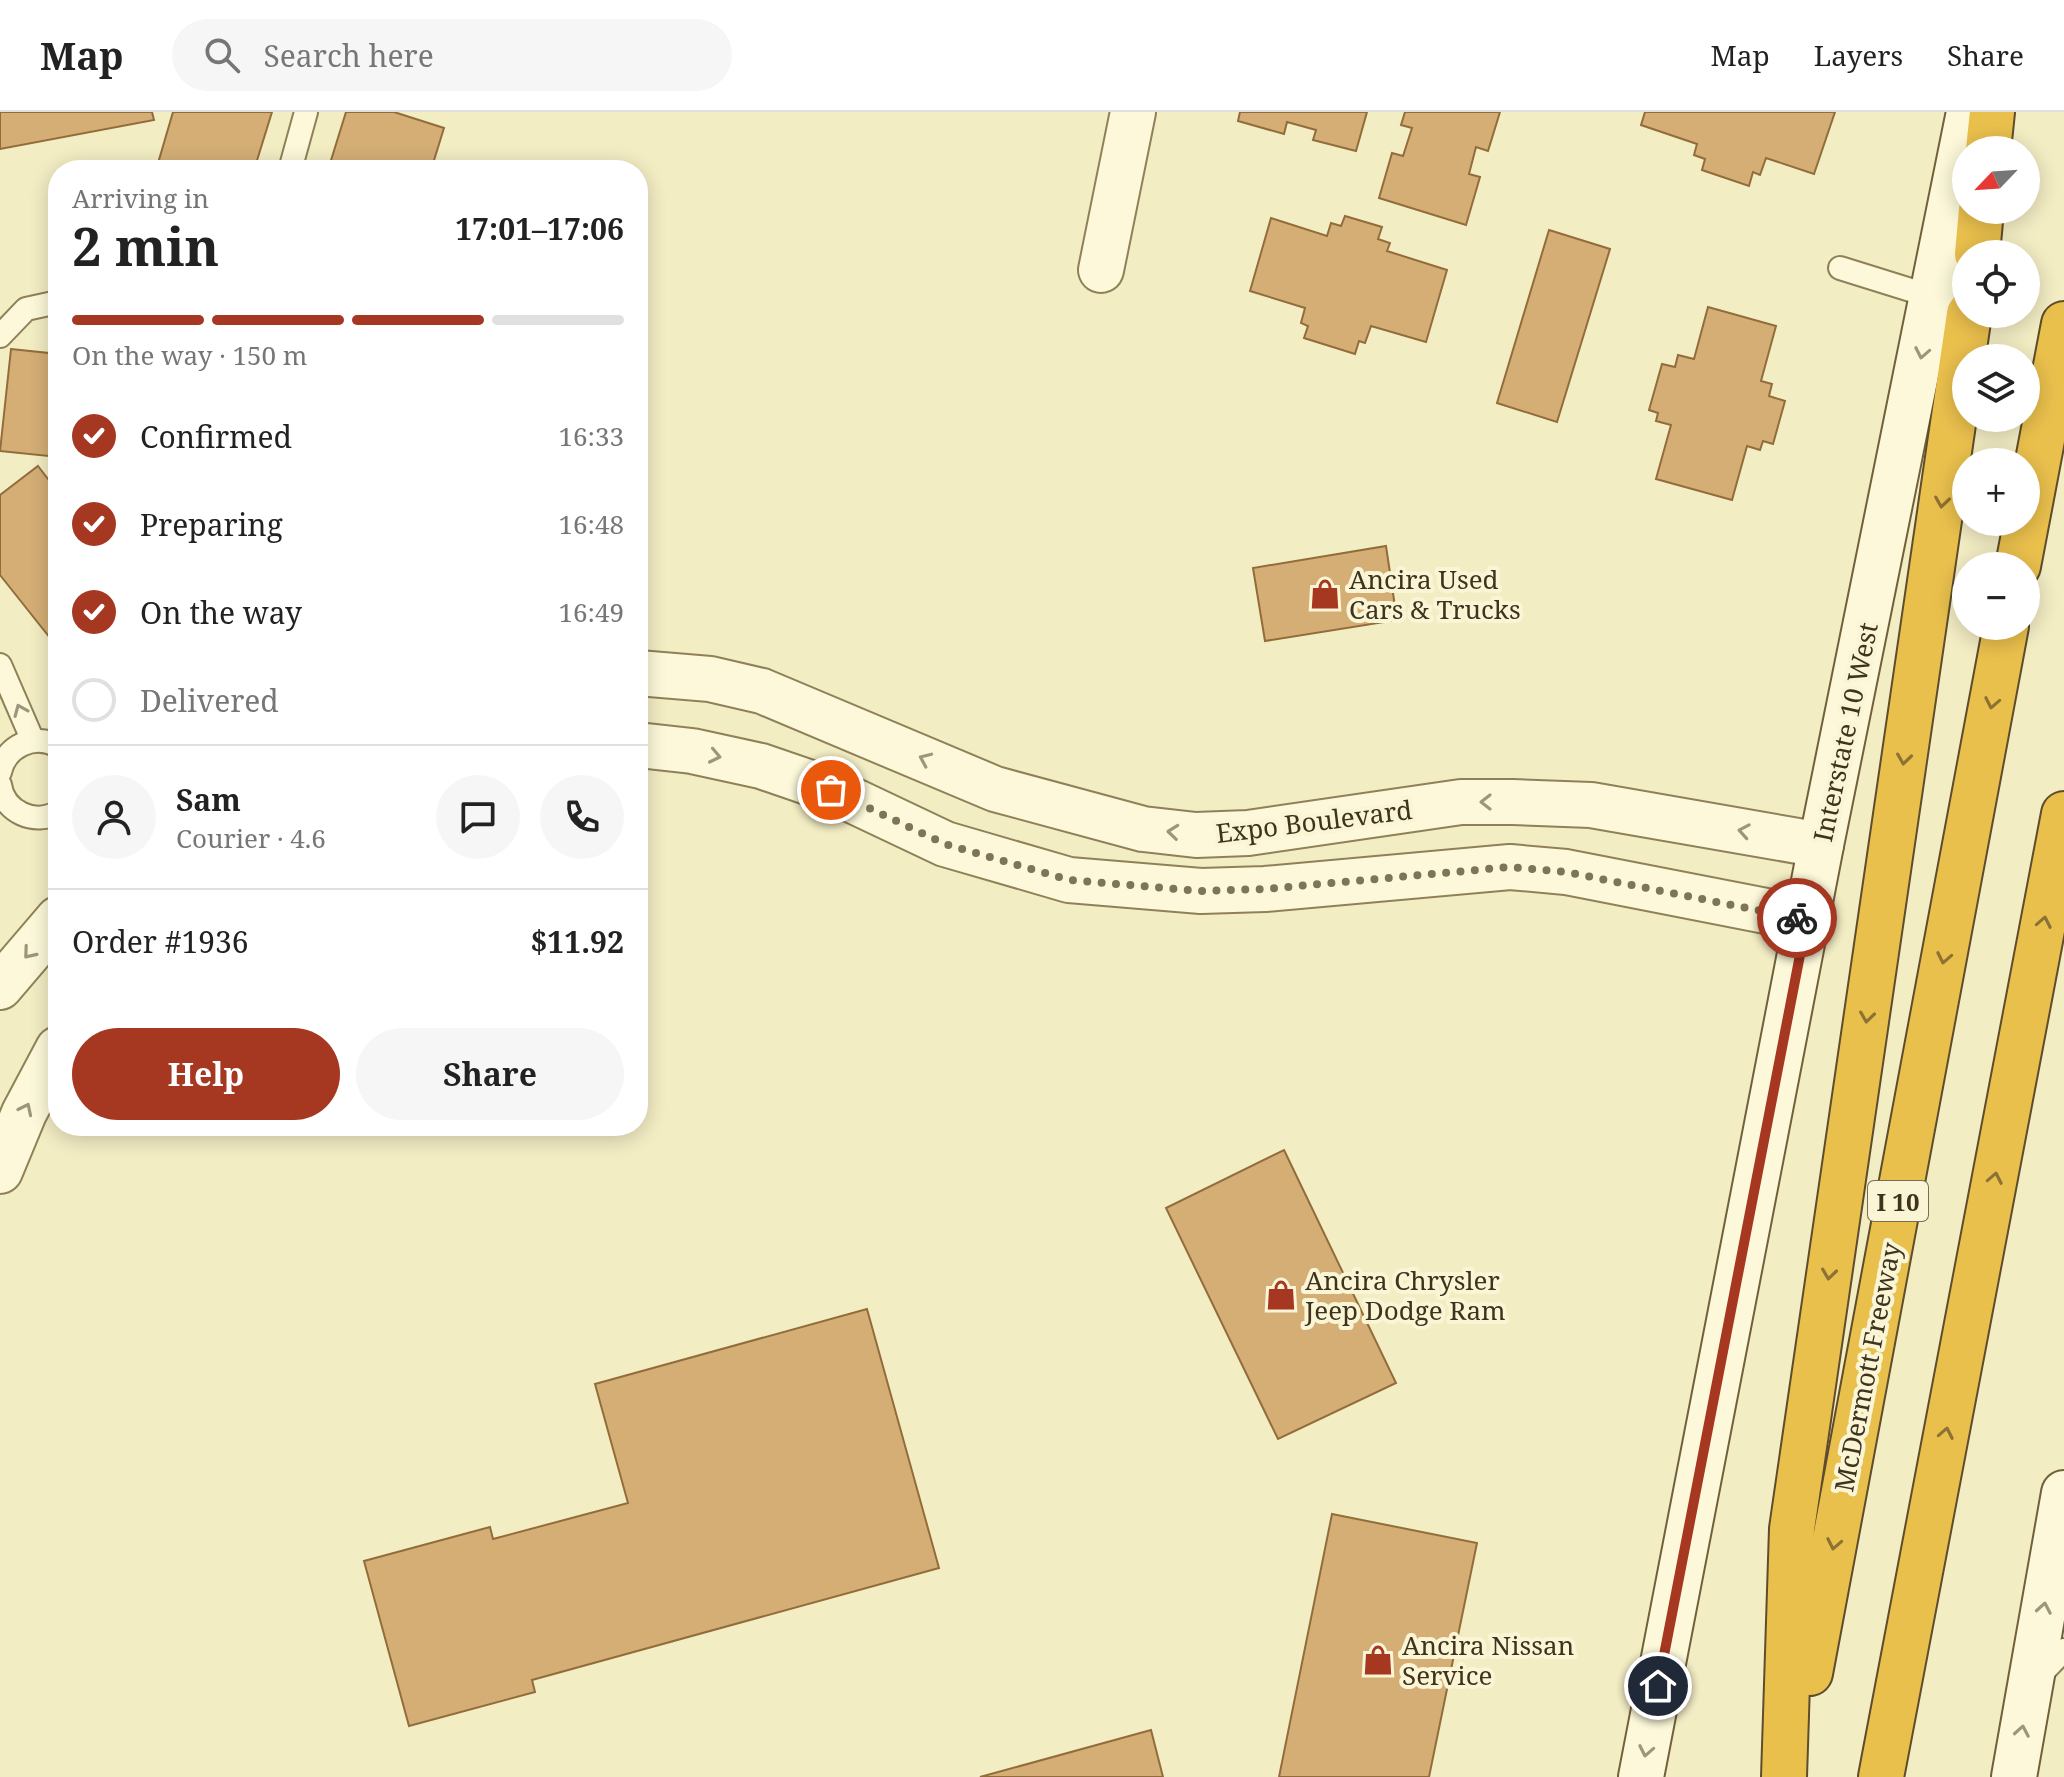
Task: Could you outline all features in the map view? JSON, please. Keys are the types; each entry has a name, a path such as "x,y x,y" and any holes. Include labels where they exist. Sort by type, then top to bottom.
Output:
{"highway":[{"path":"1989,136 1992,112"},
{"path":"1787,1777 1792,1529 1951,306"},
{"path":"2021,552 2064,324"},
{"name":"McDermott Freeway","path":"1787,1777 2003,640"},
{"path":"1881,1777 2064,814"},
{"path":"1909,1777 1931,1510"}],"street":[{"path":"1101,270 1133,112"},
{"name":"Interstate 10 West","path":"1641,1777 1821,845 1951,306 1969,112"},
{"name":"Expo Boulevard","path":"648,674 710,679 762,691 995,789 1143,829 1196,835 1248,833 1461,802 1513,802 1591,805 1821,845"},
{"path":"648,746 692,751 761,766 831,790 945,844 1069,880 1137,888 1217,891 1510,867 1566,872 1807,919"},
{"path":"0,987 48,931"},
{"path":"0,1171 24,1113 48,1068"},
{"path":"2014,1777 2064,1493"}],"lane":[{"path":"293,160 306,112"},
{"path":"1840,268 1951,306"},
{"path":"0,336 26,309 48,304"},
{"path":"0,665 33,741"},
{"path":"2,756 25,742 40,740 48,743"},
{"path":"3,802 22,815 36,818 48,815"},
{"path":"2030,1685 2064,1650"}],"building":[{"path":"0,112 152,112 154,120 0,149"},
{"path":"173,112 272,112 257,160 159,160"},
{"path":"346,112 394,112 444,128 434,160 331,160"},
{"path":"1240,112 1367,112 1356,151 1313,140 1316,130 1287,122 1284,134 1238,121"},
{"path":"1405,112 1500,112 1488,151 1476,147 1469,174 1480,177 1466,225 1379,198 1392,153 1403,156 1412,128 1401,125"},
{"path":"1645,112 1835,112 1814,174 1766,158 1760,175 1753,172 1749,186 1702,170 1705,159 1694,155 1697,144 1641,125"},
{"path":"1345,216 1382,227 1378,239 1390,243 1387,251 1447,270 1426,342 1371,326 1365,343 1359,341 1355,354 1304,338 1308,326 1301,323 1305,308 1250,291 1271,218 1327,236 1331,223 1341,226"},
{"path":"1549,230 1610,249 1557,422 1497,403"},
{"path":"1708,307 1776,326 1761,381 1772,384 1769,396 1785,401 1773,444 1763,441 1760,450 1747,446 1732,500 1656,479 1671,425 1656,421 1658,413 1649,410 1662,364 1675,367 1678,355 1694,359"},
{"path":"11,349 48,353 48,456 0,451"},
{"path":"38,466 48,479 48,635 0,575 0,495"},
{"name":"Ancira Used Cars & Trucks","path":"1386,546 1397,620 1265,641 1253,568"},
{"name":"Ancira Chrysler Jeep Dodge Ram","path":"1284,1150 1396,1383 1278,1439 1166,1208"},
{"path":"867,1309 939,1568 532,1680 535,1692 409,1726 364,1561 490,1527 493,1539 628,1503 595,1384"},
{"name":"Ancira Nissan Service","path":"1332,1514 1477,1543 1429,1777 1279,1777"},
{"path":"1151,1730 1163,1777 980,1777"}],"way so far":[{"path":"831,790 945,844 1069,880 1201,891 1265,889 1510,867 1566,872 1797,918"}],"place":[{"name":"Ancira Used Cars & Trucks","path":"1325,594"},
{"name":"Ancira Chrysler Jeep Dodge Ram","path":"1281,1295"},
{"name":"Ancira Nissan Service","path":"1378,1660"}],"route":[{"path":"1658,1686 1807,919 1797,918"}]}
